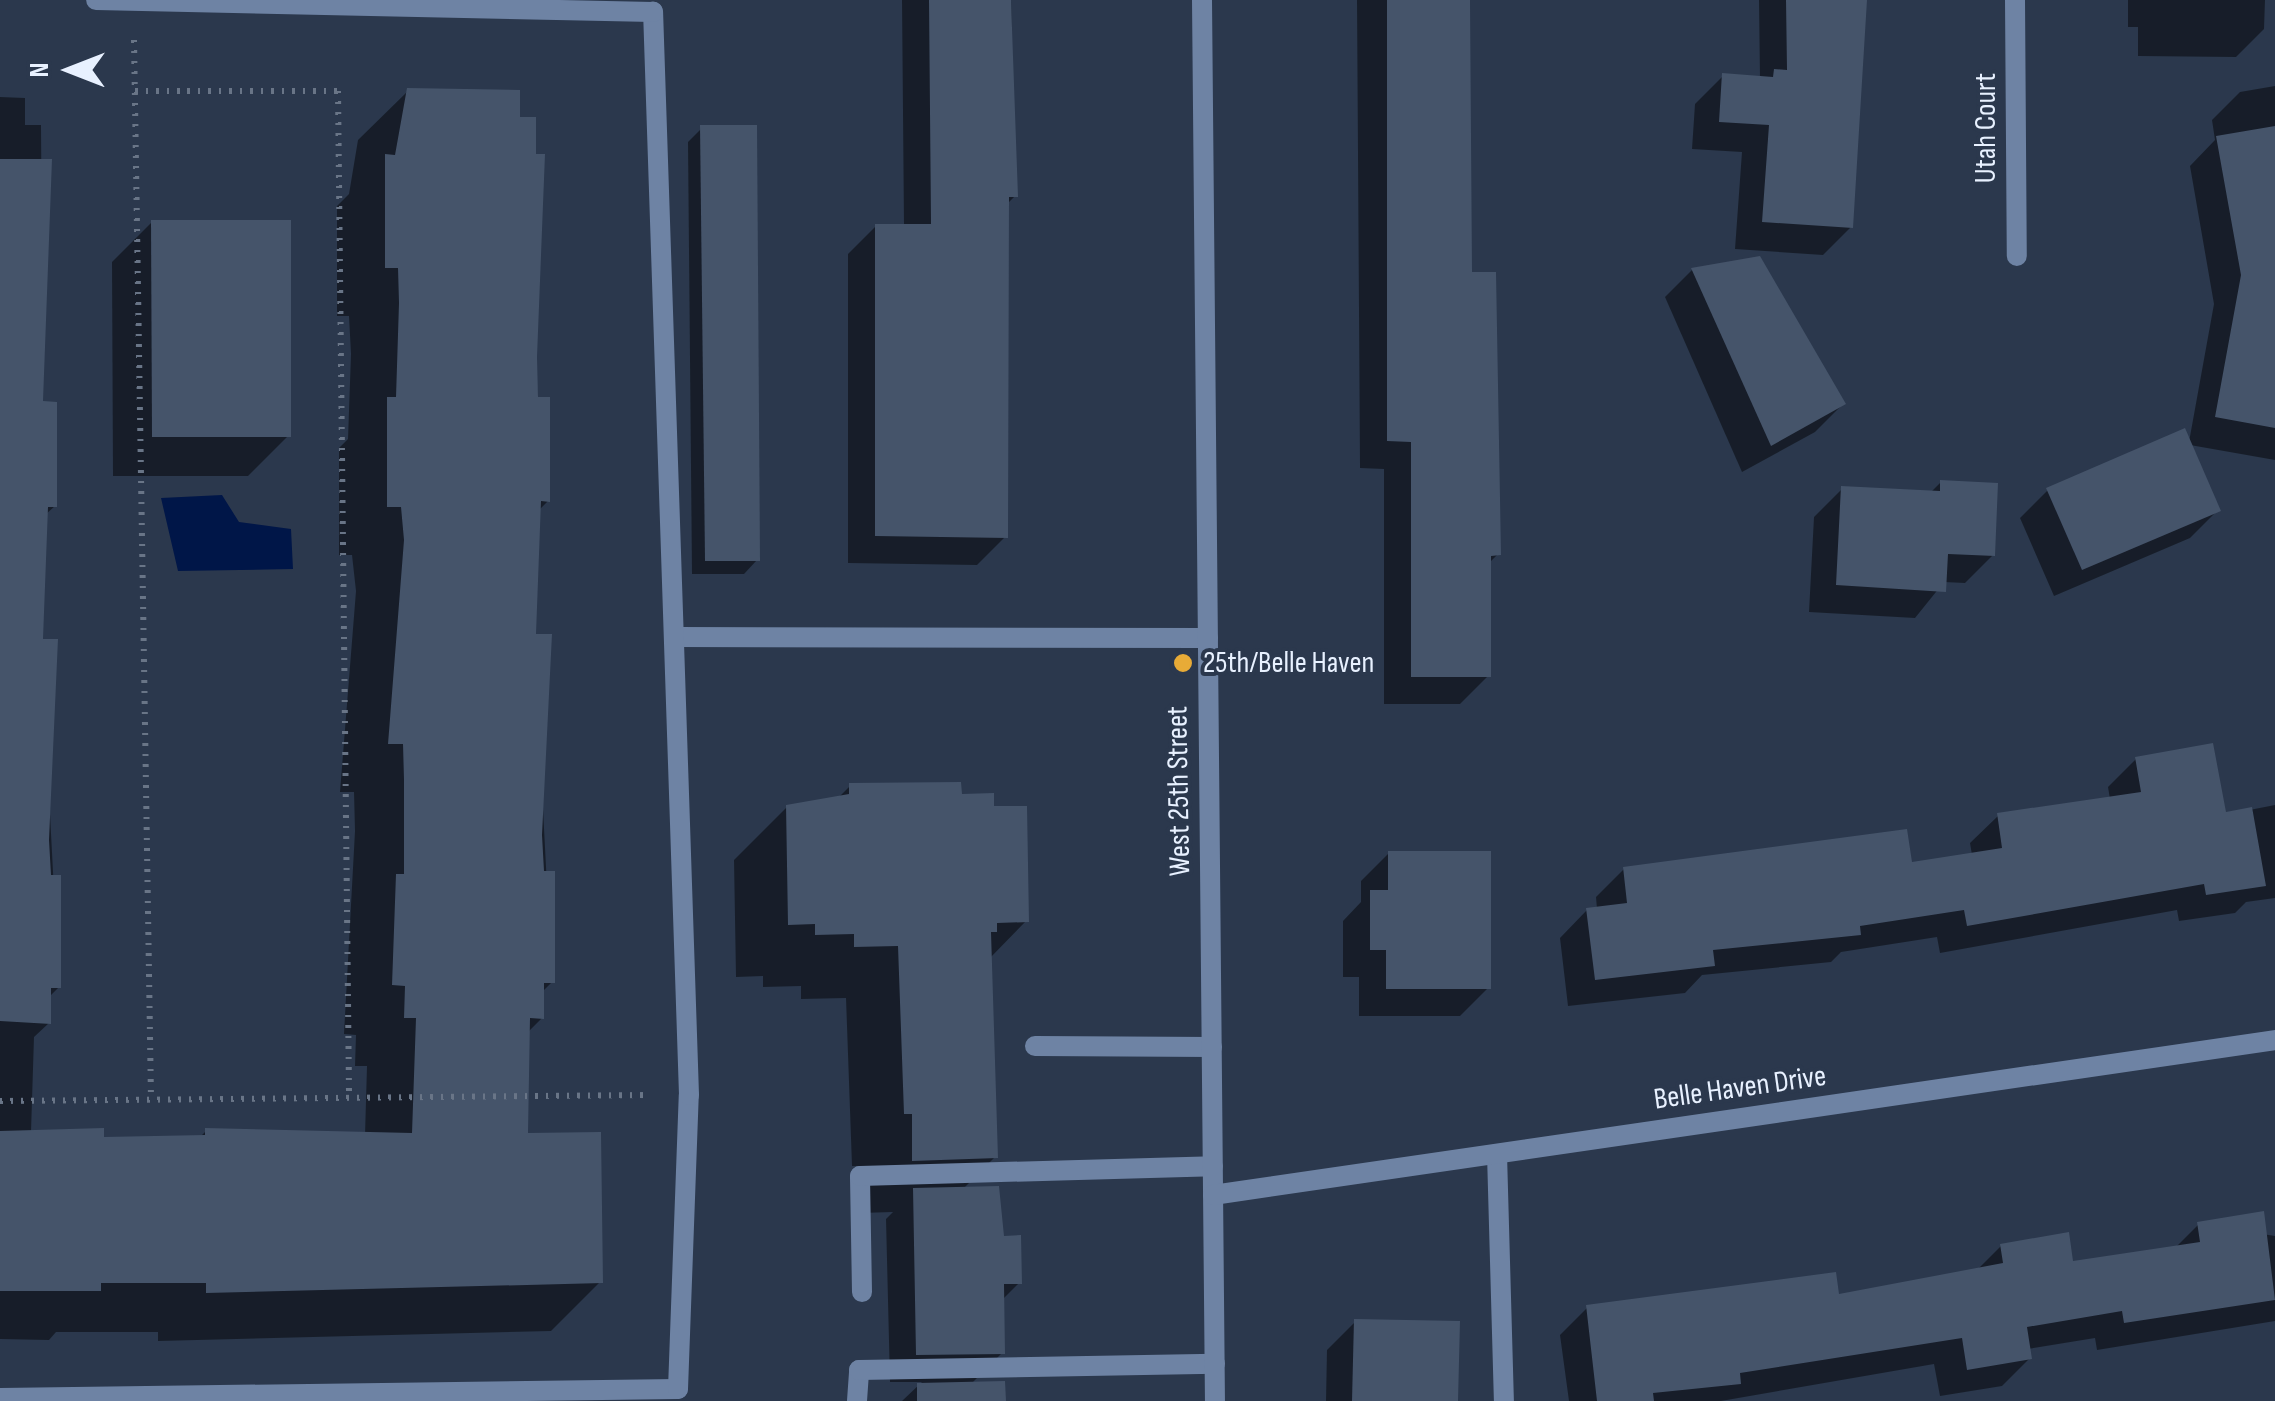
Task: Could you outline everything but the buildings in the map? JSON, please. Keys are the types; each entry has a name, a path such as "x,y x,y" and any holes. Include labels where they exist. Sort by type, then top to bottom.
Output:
{"street":[{"path":"0,1398 678,1390 690,1095 653,12 96,0"},
{"name":"West 25th Street","path":"1202,0 1215,1401"},
{"name":"Utah Court","path":"2016,0 2017,256"},
{"path":"675,637 1208,638"},
{"name":"Belle Haven Drive","path":"1213,1195 2275,1040"},
{"path":"1035,1046 1212,1048"},
{"path":"1497,1154 1504,1401"},
{"path":"862,1292 860,1176 1213,1166"},
{"path":"858,1401 858,1370 1215,1364"}],"path":[{"path":"134,39 151,1099"},
{"path":"135,92 338,92 349,1098"},
{"path":"0,1101 690,1095"}],"water":[{"path":"222,495 239,522 291,529 293,569 178,571 161,498"}],"place":[{"name":"25th/Belle Haven","path":"1183,663"}]}
